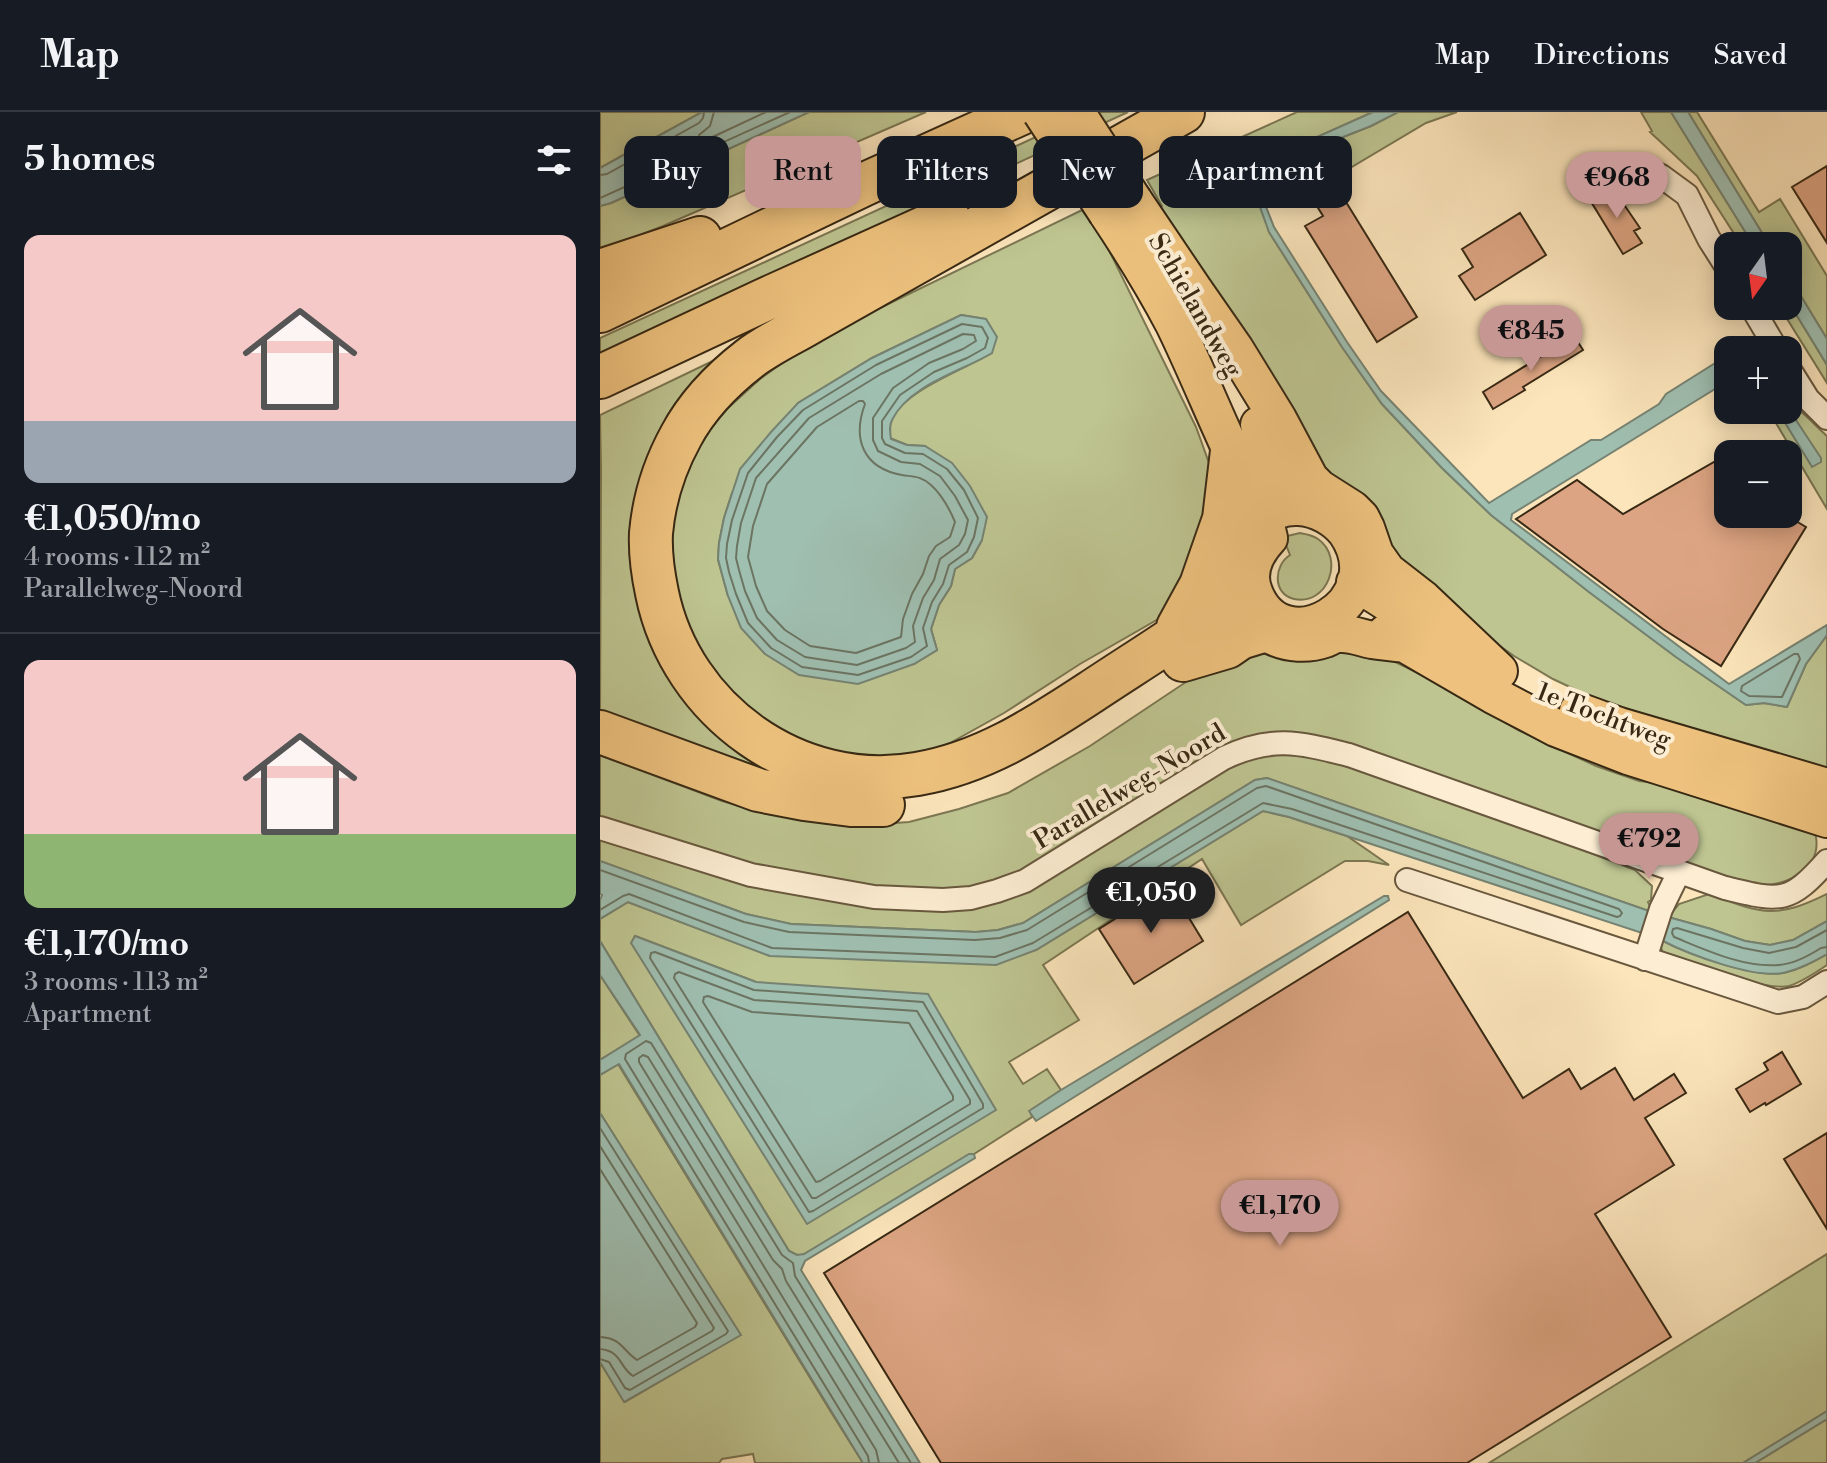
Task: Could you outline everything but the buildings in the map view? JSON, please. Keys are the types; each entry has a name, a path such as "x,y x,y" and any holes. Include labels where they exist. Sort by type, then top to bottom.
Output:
{"highway":[{"path":"600,311 1024,112"},
{"path":"600,377 1182,112"},
{"path":"1182,112 750,358 705,400 682,433 666,468 651,535 653,576 660,610 673,645 712,702 769,748 801,763 856,777 886,778 958,765 1033,730 1176,650 1224,519 1232,451"},
{"path":"600,271 865,184"},
{"path":"600,732 758,790 851,805 912,802 981,784 1036,757 1088,725 1176,650 1209,614 1253,612"}],"main road":[{"name":"Schielandweg","path":"1041,112 1061,136"},
{"name":"Schielandweg","path":"1076,112 1087,136"},
{"name":"Schielandweg","path":"1121,208 1130,248 1172,321 1232,451 1271,522"},
{"name":"Schielandweg","path":"1122,208 1194,290 1231,361 1279,476 1271,522"},
{"path":"1194,290 1278,419 1310,479 1361,518 1375,554 1387,571 1423,599 1499,671"},
{"path":"1321,512 1348,535 1356,558 1343,609 1324,639 1299,643 1274,637 1253,612 1233,571 1242,540 1271,522 1321,512"},
{"name":"1e Tochtweg","path":"1343,609 1421,625 1499,671 1575,710 1619,726 1827,787"},
{"name":"1e Tochtweg","path":"1343,609 1556,728 1628,756 1827,819"}],"street":[{"path":"1626,166 1643,168 1661,176 1687,195 1714,247"},
{"path":"1802,389 1827,418"},
{"name":"Parallelweg-Noord","path":"600,828 786,883 874,897 971,898 1025,881 1224,758 1256,745 1288,742 1349,755 1679,872 1759,896 1780,897 1794,893 1807,884 1827,861"},
{"path":"1648,950 1661,909 1679,872"},
{"path":"1407,880 1648,950 1778,1002 1803,997 1827,982"}],"green space":[{"path":"600,112 702,112 658,136 624,136 624,155 600,168"},
{"path":"809,112 926,112 861,140 861,136 757,136"},
{"path":"1090,112 1128,112 1076,136 1038,136"},
{"path":"1297,112 1373,112 1319,136 1244,136"},
{"path":"1398,112 1457,112 1426,123 1352,167 1352,136 1346,136"},
{"path":"1641,112 1671,112 1745,232 1733,232 1697,176 1652,131"},
{"path":"1688,112 1697,112 1759,212 1780,199 1800,232 1761,232"},
{"path":"1033,138 1033,156 1017,163 1017,146"},
{"path":"745,141 745,190 729,197 729,149"},
{"path":"1159,175 1159,201 1147,180"},
{"path":"624,197 624,208 705,208 600,251 600,206"},
{"path":"882,208 920,208 600,356 600,338"},
{"path":"1160,208 1263,208 1269,232 1342,347 1382,404 1442,468 1491,515 1589,592 1746,705 1764,703 1787,707 1806,664 1827,635 1827,772 1733,751 1640,713 1591,697 1553,679 1514,656 1414,584 1325,481"},
{"path":"1082,210 1102,236 1196,427 1209,463 1210,529 1160,618 950,743 927,752 869,760 825,753 753,716 694,648 671,572 675,508 683,478 710,429 760,379 845,325","holes":["961,315 986,319 992,353 933,383 904,403 895,414 890,428 890,438 907,445 925,446 982,540 972,558 955,569 951,586 939,605 931,629 937,650 914,664 728,596 718,560 724,518 732,493 798,403 872,358"]},
{"path":"1802,235 1827,276 1827,339 1802,298"},
{"path":"1788,320 1800,320 1827,365 1827,383 1802,343 1802,336 1798,336"},
{"path":"744,346 700,395 652,617 818,791 600,722 600,415"},
{"path":"1802,413 1827,436 1827,509 1802,467 1802,440 1786,440 1777,424 1802,424"},
{"path":"1300,533 1318,539 1326,547 1331,568 1324,588 1316,595 1294,599 1279,586 1278,572 1290,555 1283,537"},
{"path":"1337,648 1383,656 1520,731 1596,766 1639,781 1671,785 1807,820 1816,837 1813,858 1801,873 1783,882 1762,885 1744,882 1290,735 995,885 943,892 876,889 788,875 600,819 600,755 722,801 768,814 826,823 867,825 909,822 1008,793 1090,746 1207,668 1247,649"},
{"path":"1287,752 1347,763 1635,870 1652,886 1649,911 1267,778 1255,780 1023,923 998,930 976,932 791,924 746,914 600,861 600,836 942,909 1194,787 1244,759"},
{"path":"1263,811 1347,836 1389,865 1345,861 1241,925 1202,859 1043,965 1079,1020 1009,1062 1023,1084 1047,1069 1061,1090 1030,1111 1032,1117 804,1255 789,1251 600,941 600,919 628,902 770,956 1036,950","holes":["635,936 756,982 632,943"]},
{"path":"1709,894 1768,911 1794,908 1827,894 1827,921 1793,940 1770,945 1745,941 1668,917 1679,904"},
{"path":"1661,940 1705,958 1759,972 1787,972 1827,954 1827,965 1804,980 1778,987 1727,975 1663,953"},
{"path":"600,975 640,1036 600,1060"},
{"path":"618,1064 863,1463 755,1463 753,1454 722,1459 719,1463 600,1463 600,1362 625,1402 740,1335 600,1113 600,1075"},
{"path":"1827,1254 1827,1411 1743,1463 1489,1463"},
{"path":"1827,1419 1827,1463 1755,1463"}],"water":[{"path":"702,112 809,112 757,136 745,136 745,141 729,149 729,136 658,136"},
{"path":"1373,112 1398,112 1346,136 1319,136"},
{"path":"1671,112 1688,112 1761,232 1745,232"},
{"path":"624,155 624,197 600,206 600,168"},
{"path":"1260,208 1267,208 1274,227 1381,391 1489,503 1591,440 1601,440 1659,404 1666,394 1714,364 1714,390 1512,514 1511,520 1729,684 1827,625 1827,635 1806,664 1787,707 1764,703 1746,705 1676,657 1491,515 1382,404 1269,232"},
{"path":"1802,298 1827,339 1827,365 1800,320 1802,320"},
{"path":"961,315 986,319 997,337 992,353 936,380 910,397 890,427 891,439 907,445 925,446 952,463 970,486 987,517 982,540 972,558 955,569 951,586 939,605 931,629 937,650 914,664 858,684 799,675 765,654 741,628 728,596 718,559 719,543 740,469 798,403 872,358"},
{"path":"1786,424 1799,424 1821,462 1812,467 1802,451 1802,440 1796,440"},
{"path":"1267,778 1649,911 1642,933 1263,811 1036,950 996,965 770,956 628,902 600,919 600,861 746,914 791,924 976,932 998,930 1023,923 1255,780"},
{"path":"1388,896 1389,900 1036,1121 1029,1111 1061,1090"},
{"path":"1668,917 1745,941 1770,945 1793,940 1827,921 1827,954 1787,972 1774,974 1742,970 1705,959 1661,940"},
{"path":"635,936 756,982 928,994 996,1110 807,1224 631,943"},
{"path":"600,941 789,1251 804,1254 969,1154 974,1154 975,1158 805,1261 801,1270 920,1463 863,1463 619,1064 600,1075 600,1060 640,1035 600,975"},
{"path":"600,1113 741,1335 624,1402 600,1362"},
{"path":"1827,1411 1827,1419 1755,1463 1743,1463"}]}
